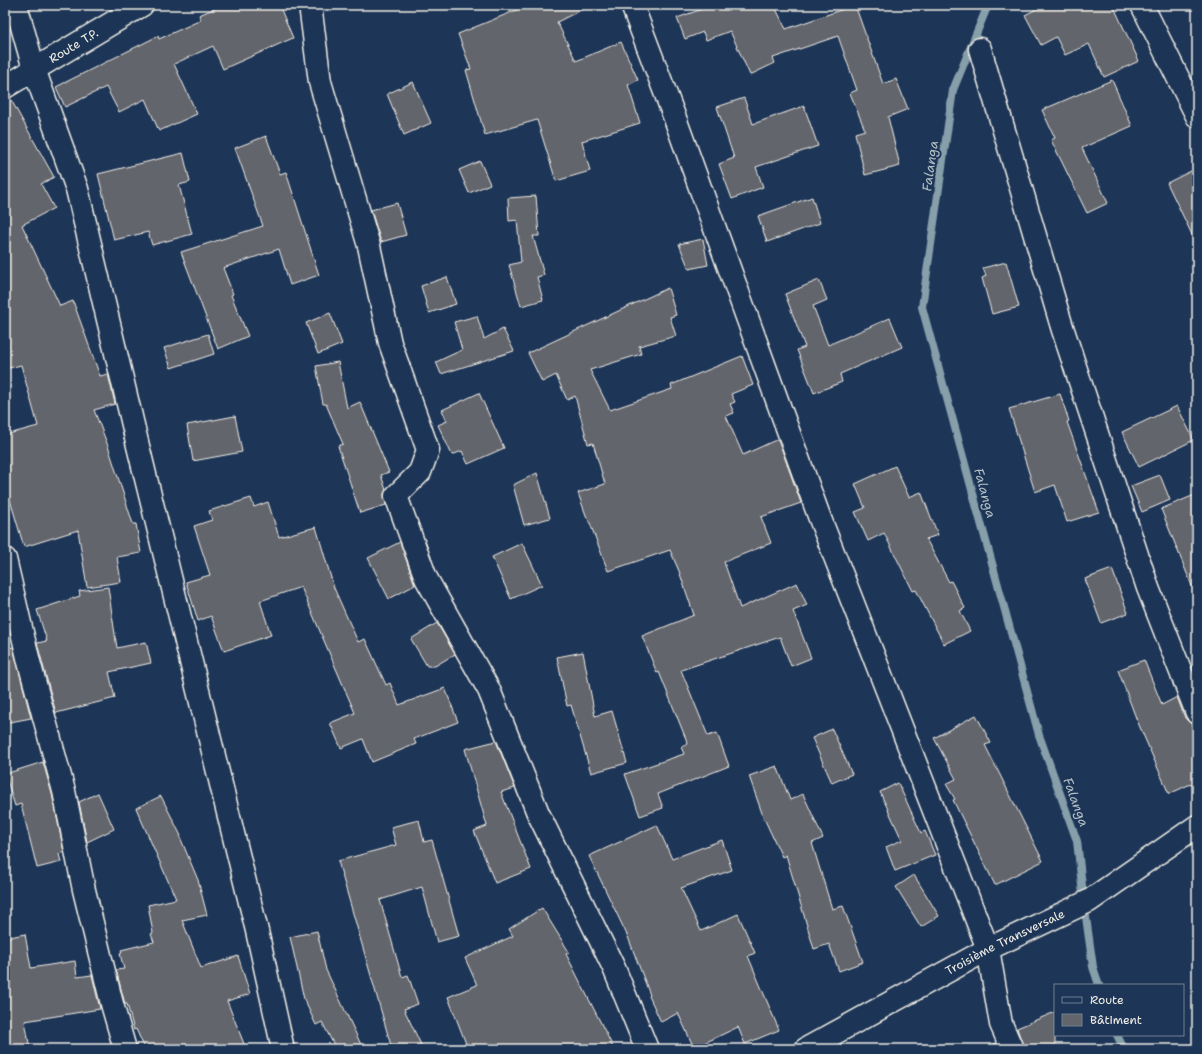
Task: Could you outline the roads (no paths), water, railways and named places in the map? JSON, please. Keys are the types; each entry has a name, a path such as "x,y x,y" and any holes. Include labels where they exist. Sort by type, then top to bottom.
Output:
{"street":[{"path":"16,5 34,69 77,189 138,446 257,931 283,1049"},
{"name":"Route T.P.","path":"5,86 142,5"},
{"path":"310,5 320,82 369,246 390,343 428,450 420,472 396,496 426,578 489,690 538,813 614,968 647,1049"},
{"path":"632,5 817,508 988,949 1002,1024 1012,1049"},
{"path":"1142,5 1197,116"},
{"path":"980,49 1064,335 1148,588 1197,713"},
{"path":"5,559 29,662 64,791 84,890 112,1004 125,1049"},
{"name":"Troisième Transversale","path":"806,1049 988,949 1089,901 1197,826"}],"waterway":[{"name":"Falanga","path":"988,5 953,90 922,307 1039,735 1077,841 1093,967 1099,984"},
{"name":"Falanga","path":"1118,1036 1124,1049"}]}
